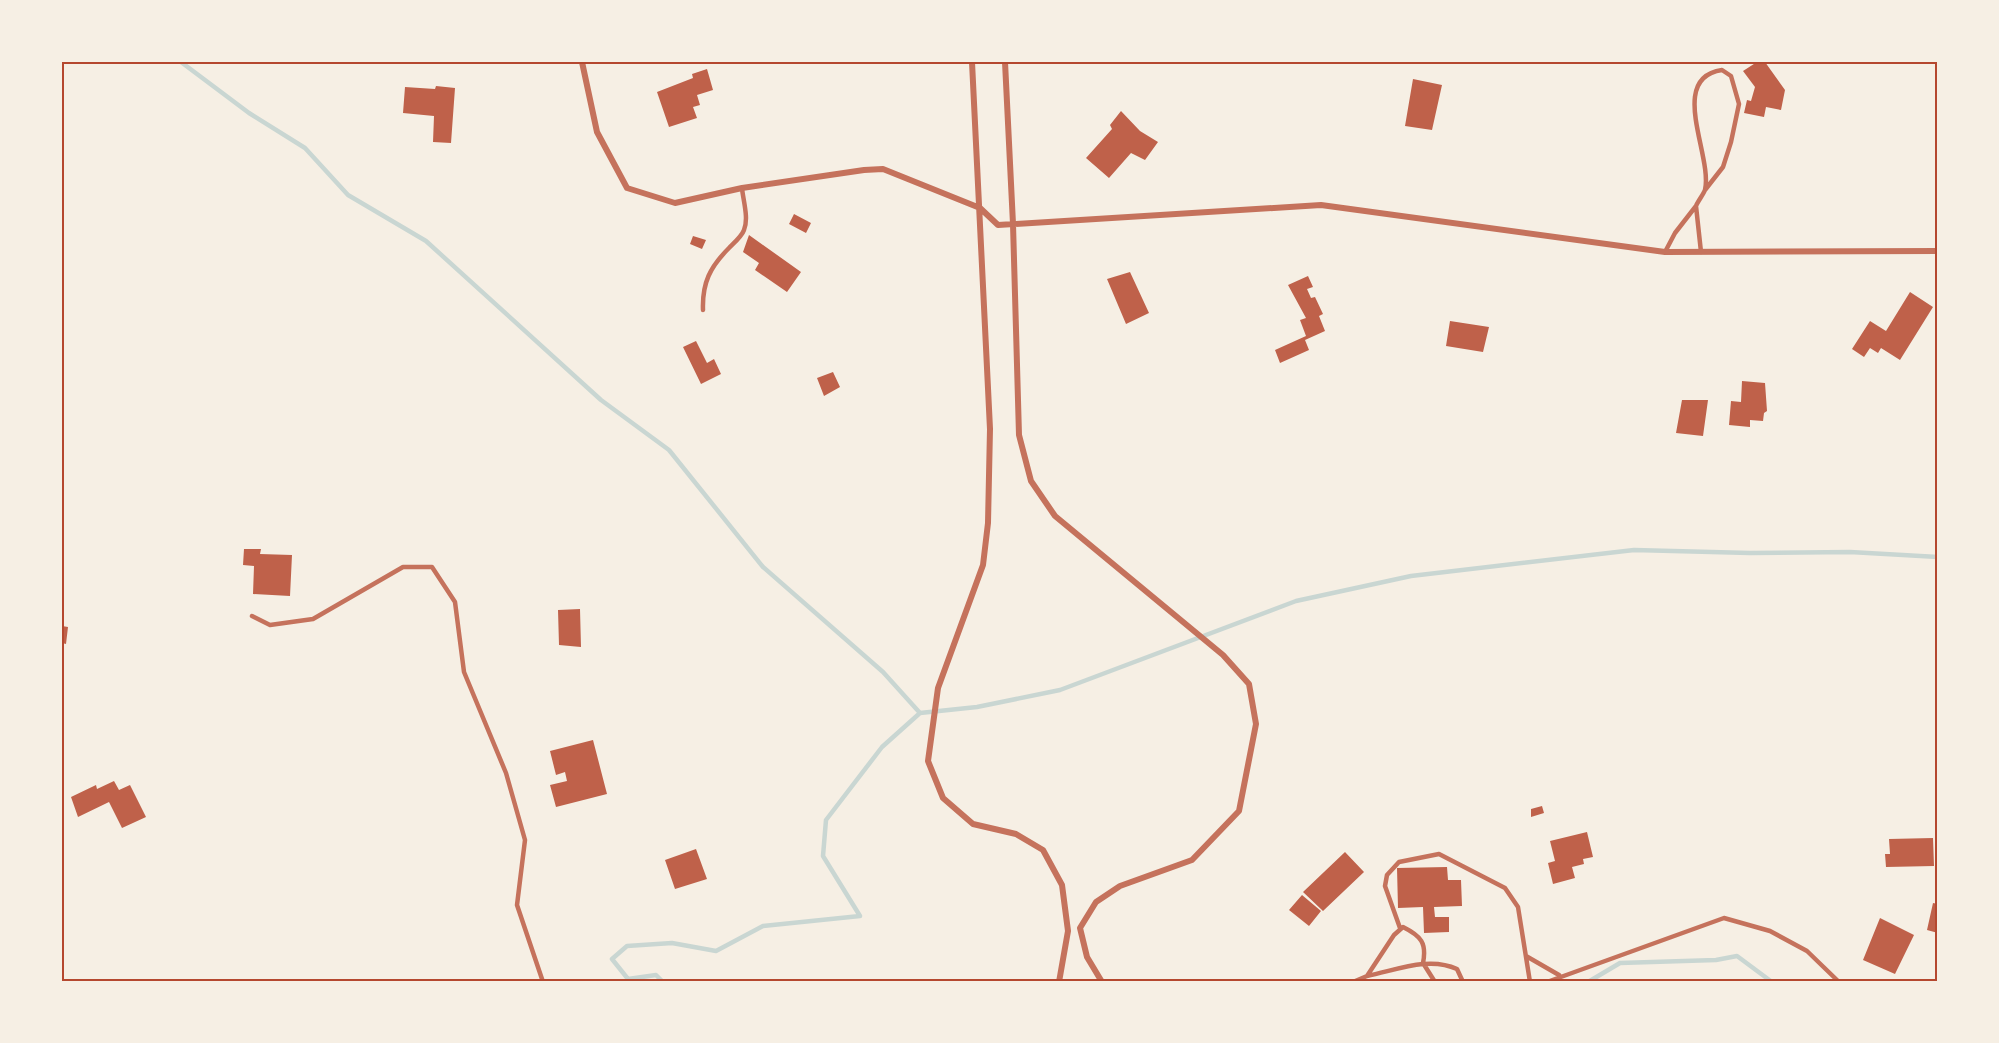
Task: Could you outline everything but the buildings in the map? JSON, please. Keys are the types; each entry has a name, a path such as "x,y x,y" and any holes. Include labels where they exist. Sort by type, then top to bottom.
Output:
{"street":[{"path":"582,62 597,132 627,188 675,203 742,188 883,169 980,208 998,225 1321,205 1665,252 1938,252"},
{"path":"972,62 990,429 988,523 983,564 938,688 928,761 943,798 974,824 1016,834 1043,850 1062,885 1068,931 1059,981"},
{"path":"1005,62 1013,224 1018,435 1031,481 1055,516 1224,655 1249,684 1256,724 1239,812 1192,860 1120,886 1096,902 1080,928 1087,957 1102,981"}],"lane":[{"path":"1665,252 1675,233 1723,167 1739,105 1731,76 1722,70 1703,78 1696,87 1694,101 1704,162 1705,190"},
{"path":"703,310 702,295 707,274 713,264 744,231 746,218 742,188"},
{"path":"1696,206 1701,252"},
{"path":"252,616 270,625 313,619 403,567 432,567 455,602 464,672 506,772 525,840 517,905 543,981"},
{"path":"1435,981 1423,963 1426,948 1418,935 1400,928 1385,886 1387,875 1400,862 1439,854 1504,888 1518,907 1530,981"},
{"path":"1546,981 1724,918 1780,936 1807,951 1839,981"},
{"path":"1367,976 1400,928"},
{"path":"1526,956 1559,975"},
{"path":"1353,981 1423,963 1443,962 1457,969 1463,981"}],"waterway":[{"path":"181,62 249,113 305,148 348,195 426,241 601,400 669,450 763,567 883,672 920,713 977,707 1060,690 1296,601 1411,576 1634,550 1750,553 1850,552 1938,557"},
{"path":"663,982 656,975 628,979 612,959 627,946 672,943 716,951 763,926 860,916 823,856 826,820 882,747 920,713"},
{"path":"1588,982 1620,963 1716,960 1737,956 1772,982"}]}
